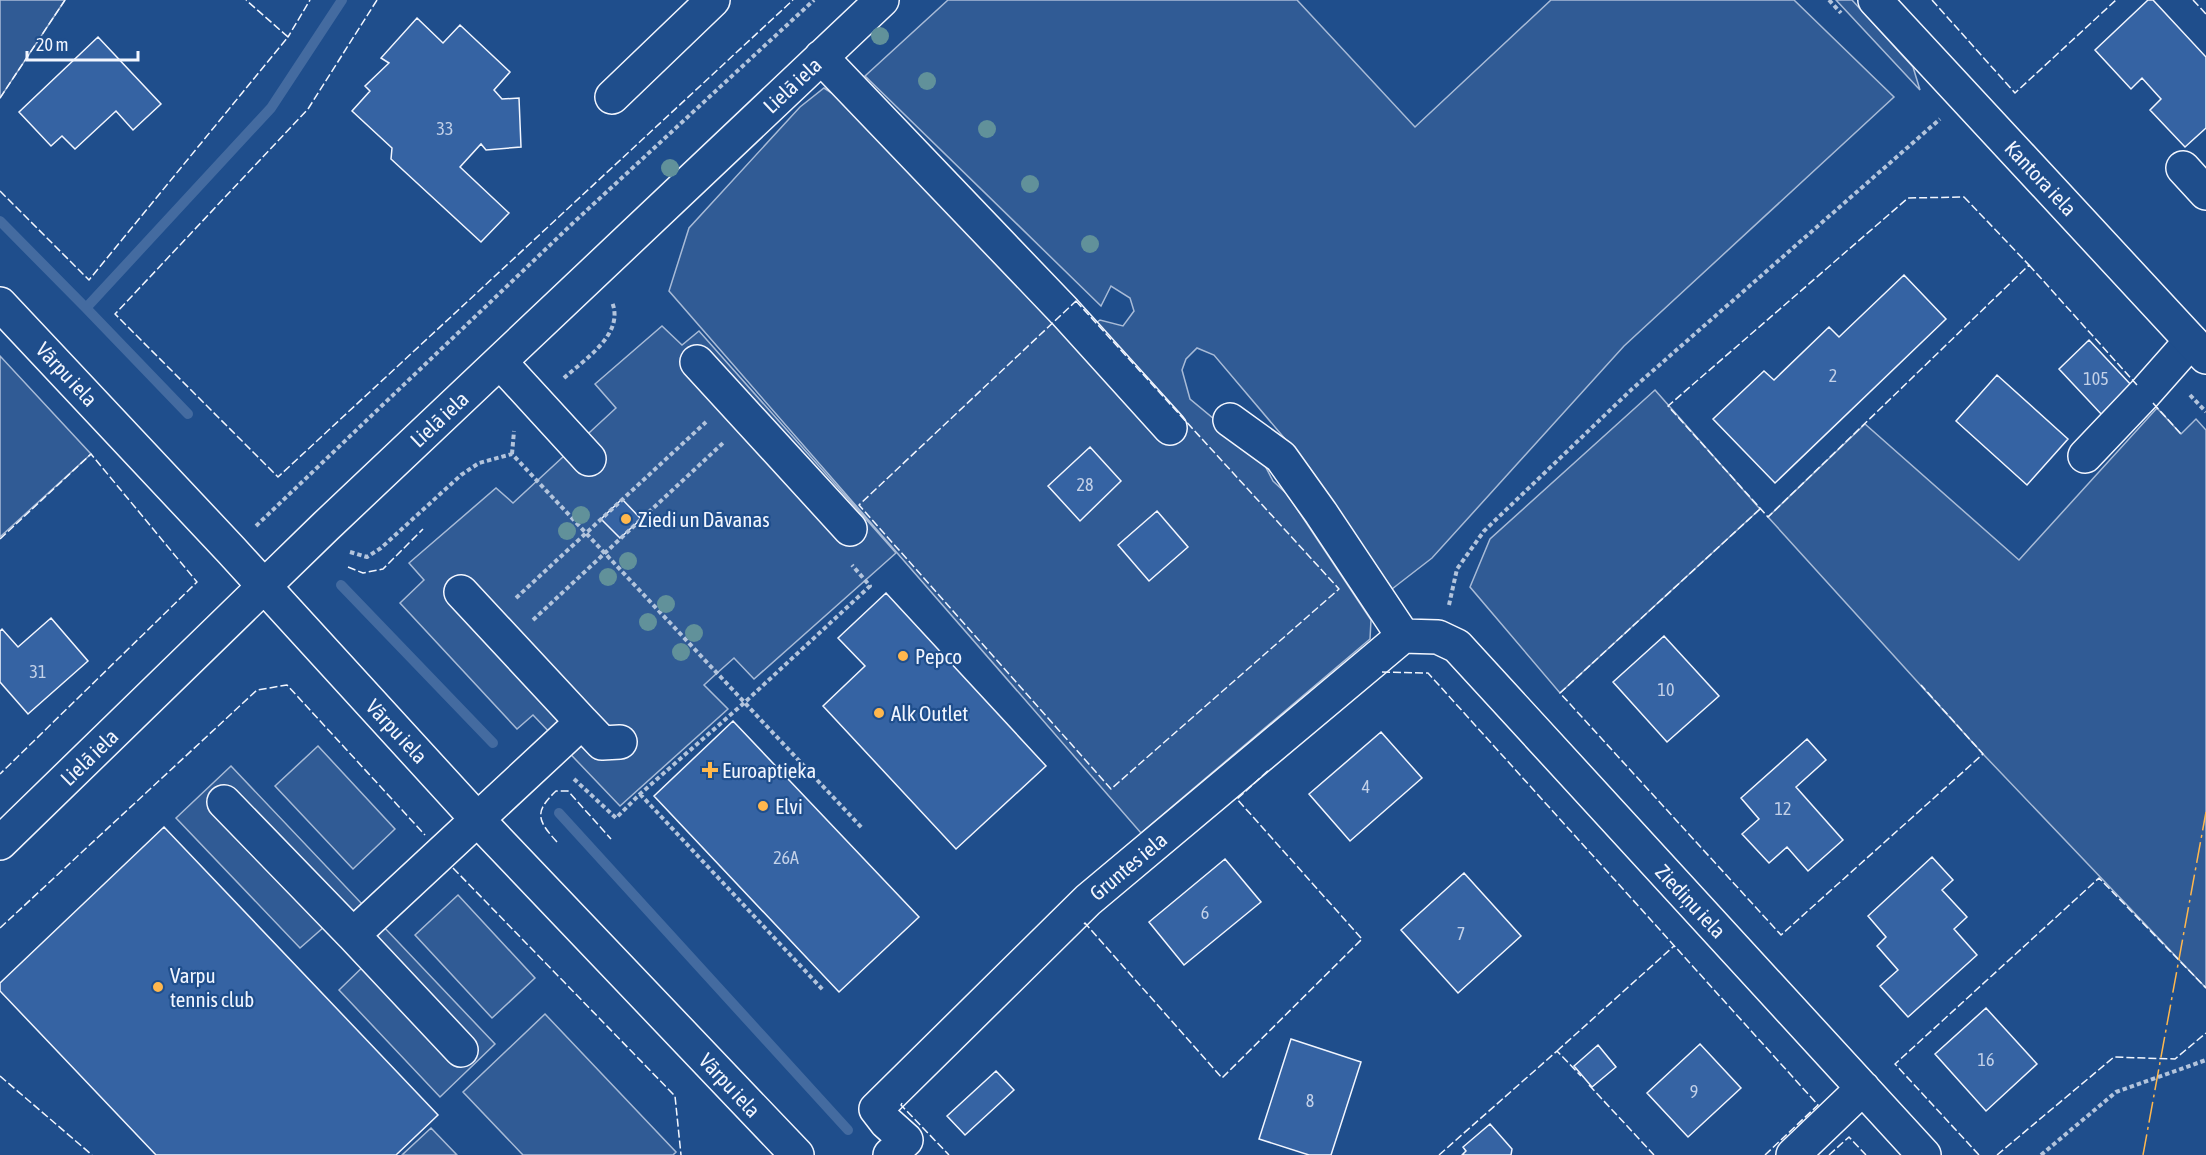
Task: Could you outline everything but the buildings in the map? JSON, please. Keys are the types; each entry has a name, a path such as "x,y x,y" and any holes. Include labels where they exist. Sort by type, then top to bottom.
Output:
{"street":[{"path":"612,97 713,0"},
{"name":"Lielā iela","path":"0,843 326,526 882,0"},
{"name":"Kantora iela","path":"1875,0 2199,349"},
{"path":"821,57 1065,312 1170,428"},
{"path":"2183,168 2206,193"},
{"name":"Vārpu iela","path":"0,304 231,550 477,819 797,1155"},
{"path":"2085,456 2145,393 2199,349"},
{"path":"500,362 589,459"},
{"path":"697,362 850,529"},
{"path":"1230,420 1281,457 1403,636 1448,642"},
{"path":"461,592 602,743 620,742"},
{"name":"Gruntes iela","path":"905,1150 876,1108 1088,900 1403,636"},
{"name":"Ziediņu iela","path":"1448,642 1924,1155"},
{"path":"352,935 582,722"},
{"path":"224,802 461,1050"},
{"path":"1793,1155 1863,1088"}],"path":[{"path":"231,550 572,224 814,0"},
{"path":"1448,642 1450,602 1457,569 1484,531 1632,389 1965,97"},
{"path":"593,273 617,314 610,334 518,423 514,432 512,454 862,828"},
{"path":"499,632 586,534 739,409"},
{"path":"499,632 604,553 739,409"},
{"path":"294,490 351,552 367,556 381,548 461,475 478,463 512,454"},
{"path":"571,777 578,780 616,818 870,586 849,562"},
{"path":"640,794 823,990"},
{"path":"2042,1155 2116,1092 2206,1060"}],"shaded area":[{"path":"0,0 65,0 0,98"},
{"path":"948,0 1297,0 1415,127 1551,0 1794,0 1894,97 1624,346 1432,558 1392,589 1308,466 1214,355 1197,348 1186,359 1182,370 1190,399 1261,458 1273,481 1287,494 1371,620 1370,639 1141,833 669,291 689,228 800,107 824,88 858,110 1080,334 1100,320 1123,326 1134,311 1130,298 1111,286 1101,306 865,76"},
{"path":"1836,0 1852,0 1913,67 1920,90"},
{"path":"662,326 682,345 699,331 896,553 754,679 734,658 704,685 728,709 620,806 533,715 517,729 400,603 424,580 409,563 496,488 513,503 616,408 595,384"},
{"path":"0,356 91,454 0,537"},
{"path":"1655,390 1760,509 1560,693 1470,587 1490,539"},
{"path":"2157,408 2181,434 2196,419 2206,430 2206,988 1983,754 1768,517 1865,424 2019,560"},
{"path":"318,746 395,829 353,869 275,786"},
{"path":"231,766 495,1044 440,1097 339,990 370,960 332,920 300,948 176,818"},
{"path":"458,895 535,978 492,1018 415,935"},
{"path":"545,1014 676,1152 673,1155 523,1155 463,1092"},
{"path":"431,1128 457,1155 402,1155"}],"waterway":[{"path":"188,414 86,308 271,108 342,0"},
{"path":"0,221 86,308"},
{"path":"341,585 493,743"},
{"path":"559,813 848,1130"}],"fence":[{"path":"0,98 65,0"},
{"path":"0,191 89,280 288,37 246,0"},
{"path":"286,35 288,37 310,0"},
{"path":"377,0 308,109 115,314 278,477 793,0"},
{"path":"1932,0 2015,93 2116,0"},
{"path":"2193,0 2206,14"},
{"path":"1964,197 2029,265 1768,517 1668,406 1908,198 1964,197"},
{"path":"2029,265 2137,385"},
{"path":"1076,301 1339,589 1111,789 859,505 1076,301"},
{"path":"2153,403 2181,434"},
{"path":"0,539 91,454 197,582 0,774"},
{"path":"1760,509 1560,693 1781,935 1983,754 1921,685"},
{"path":"348,567 363,573 383,569 423,529"},
{"path":"1382,672 1428,673 1818,1105 1765,1155"},
{"path":"0,928 257,690 287,685 425,835"},
{"path":"1084,924 1222,1078 1362,939 1237,799 1270,769"},
{"path":"557,842 545,828 541,816 544,805 556,791 568,791 611,839"},
{"path":"453,868 675,1096 681,1155"},
{"path":"1979,1155 1895,1064 2099,878 2206,988"},
{"path":"1557,1051 1674,946"},
{"path":"1997,1155 2114,1057 2175,1059 2206,1033"},
{"path":"1439,1155 1557,1051 1581,1076"},
{"path":"0,1076 92,1155"},
{"path":"1589,1085 1654,1155"},
{"path":"902,1103 901,1105 949,1155"},
{"path":"1829,1155 1849,1137 1866,1155"}],"power":[{"path":"2143,1155 2206,812"}],"place":[{"name":"Ziedi un Dāvanas","path":"626,519"},
{"name":"Pepco","path":"903,656"},
{"name":"Alk Outlet","path":"879,713"},
{"name":"Euroaptieka","path":"710,770"},
{"name":"Elvi","path":"763,806"},
{"name":"Varpu tennis club","path":"158,987"}]}
